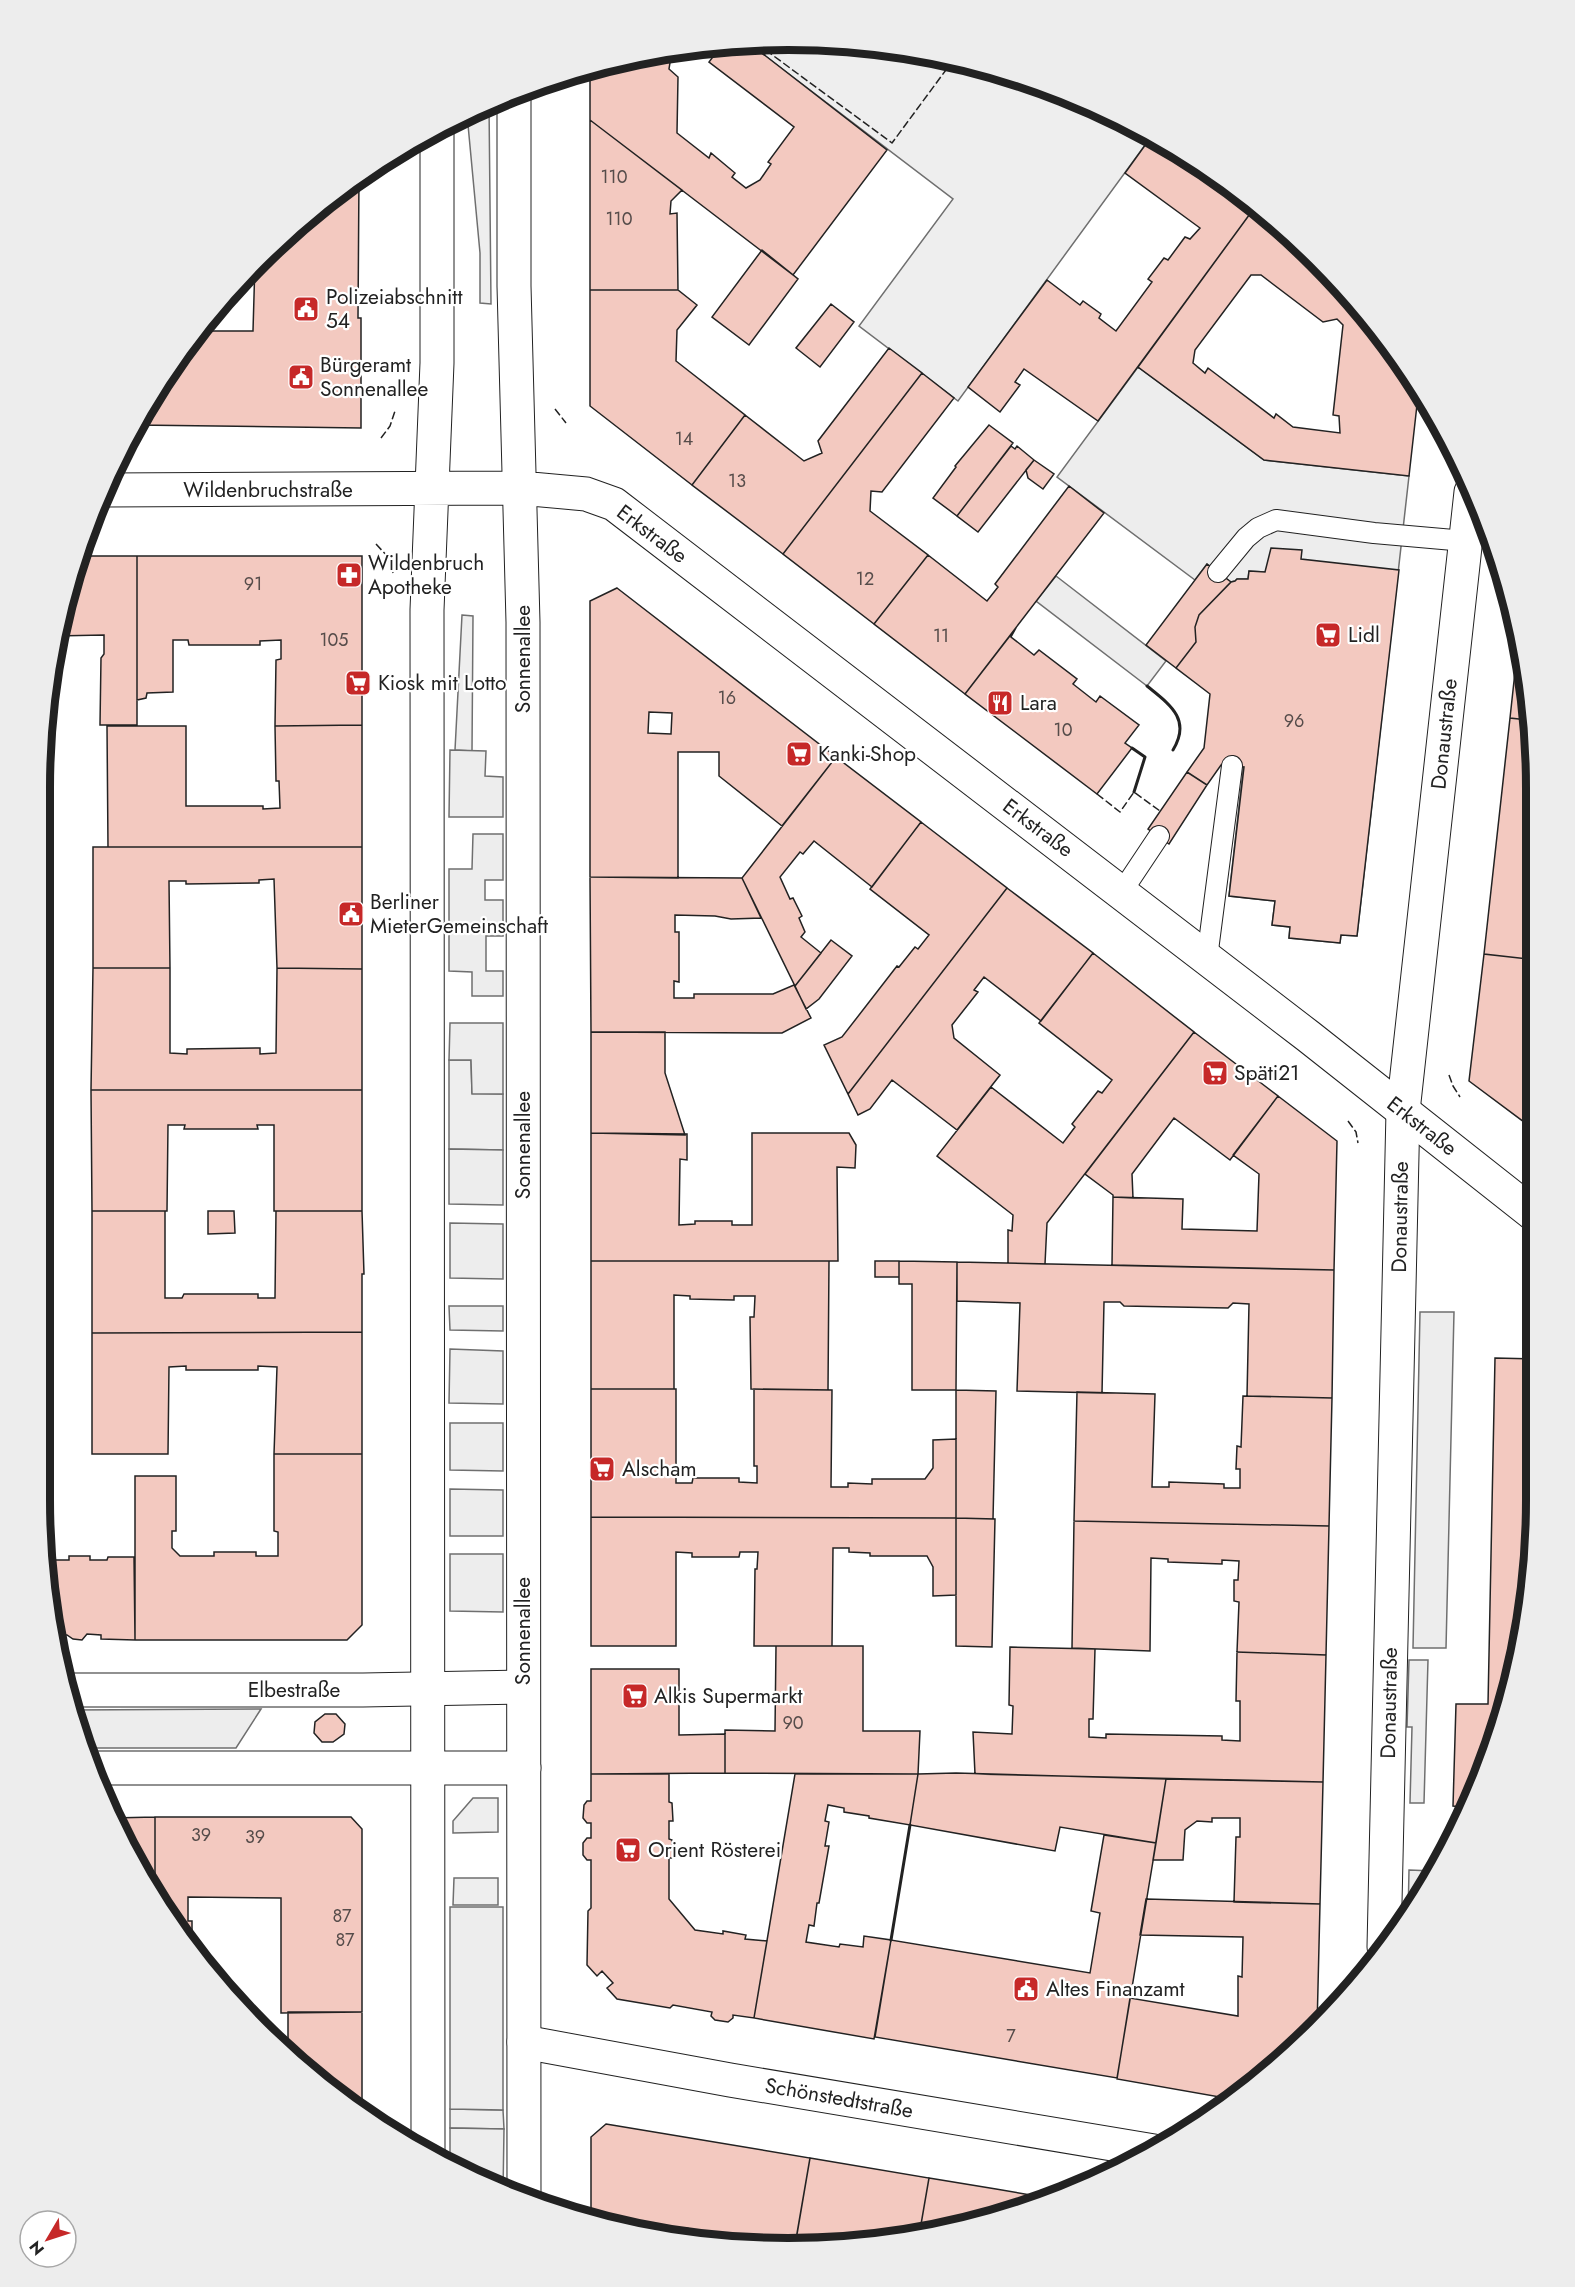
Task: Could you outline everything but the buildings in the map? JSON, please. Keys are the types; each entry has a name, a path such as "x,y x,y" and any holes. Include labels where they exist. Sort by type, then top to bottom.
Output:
{"street":[{"name":"Sonnenallee","path":"513,103 514,285 520,488 523,752 524,2188"},
{"path":"428,2144 427,610 437,363 437,139"},
{"name":"Erkstraße","path":"432,490 520,488 586,494 614,504 1207,958 1526,1208"},
{"name":"Wildenbruchstraße","path":"113,490 432,490"},
{"name":"Donaustraße","path":"1384,1933 1403,1111 1469,506"},
{"name":"Elbestraße","path":"75,1690 523,1687"},
{"path":"101,1768 524,1768"},
{"name":"Schönstedtstraße","path":"524,2042 730,2080 1138,2148"}],"lane":[{"path":"1218,572 1246,538 1258,528 1276,520 1465,541"},
{"path":"1207,958 1232,766"},
{"path":"1121,892 1159,836"}],"shaded area":[{"path":"767,50 836,51 884,56 979,75 1070,106 1147,143 958,401 859,326 953,199 764,55"},
{"path":"489,113 491,304 480,303 480,253 468,123"},
{"path":"1138,367 1264,460 1409,476 1357,936 1341,935 1340,943 1289,938 1290,927 1272,925 1275,901 1229,896 1265,572 1249,571 1248,579 1237,579 1231,582 1207,564 1195,580 1057,477"},
{"path":"1056,576 1166,661 1147,686 1036,601"},
{"path":"462,615 473,616 472,751 455,750"},
{"path":"450,750 486,751 485,776 503,777 503,817 449,817"},
{"path":"473,834 503,834 503,880 485,880 485,900 503,900 503,936 486,936 486,971 503,971 503,996 472,996 472,972 449,971 449,869 472,869"},
{"path":"450,1023 503,1023 503,1094 472,1094 471,1060 449,1060"},
{"path":"449,1060 471,1060 472,1093 503,1094 503,1150 449,1149"},
{"path":"449,1149 503,1150 503,1205 449,1204"},
{"path":"450,1223 503,1224 503,1279 450,1278"},
{"path":"449,1306 503,1306 503,1331 450,1330"},
{"path":"1420,1312 1454,1312 1446,1648 1413,1648"},
{"path":"450,1349 503,1351 503,1404 449,1403"},
{"path":"450,1423 503,1423 503,1471 450,1470"},
{"path":"450,1489 503,1490 503,1536 450,1536"},
{"path":"450,1554 503,1554 503,1612 450,1611"},
{"path":"1409,1660 1428,1660 1424,1803 1410,1803 1412,1727 1407,1727"},
{"path":"261,1709 236,1748 93,1748 81,1710"},
{"path":"473,1798 498,1798 498,1832 453,1833 453,1821"},
{"path":"1409,1870 1426,1871 1408,1898"},
{"path":"454,1878 498,1878 498,1905 453,1905"},
{"path":"450,1907 503,1907 503,2110 450,2109"},
{"path":"450,2109 503,2110 504,2129 450,2128"},
{"path":"450,2128 504,2129 503,2180 450,2155"}],"fence":[{"path":"774,50 771,54 892,143 948,68"},
{"path":"555,409 566,423"},
{"path":"381,438 390,426 395,411"},
{"path":"376,544 388,557 393,573"},
{"path":"1097,794 1120,812 1134,792 1160,811"},
{"path":"1449,1075 1460,1097"},
{"path":"1348,1121 1356,1132 1358,1143"}],"wall":[{"path":"1147,686 1170,706 1179,721 1178,739 1173,750"},
{"path":"1132,748 1145,757 1134,792"},
{"path":"891,1940 910,1825"}],"place":[{"name":"Polizeiabschnitt 54","path":"306,309"},
{"name":"Bürgeramt Sonnenallee","path":"301,377"},
{"name":"Wildenbruch Apotheke","path":"349,575"},
{"name":"Lidl","path":"1328,635"},
{"name":"Kiosk mit Lotto","path":"358,683"},
{"name":"Lara","path":"1000,703"},
{"name":"Kanki-Shop","path":"799,754"},
{"name":"Berliner MieterGemeinschaft","path":"351,914"},
{"name":"Späti21","path":"1215,1073"},
{"name":"Alscham","path":"602,1469"},
{"name":"Alkis Supermarkt","path":"635,1696"},
{"name":"Orient Rösterei","path":"628,1850"},
{"name":"Altes Finanzamt","path":"1026,1989"}]}
